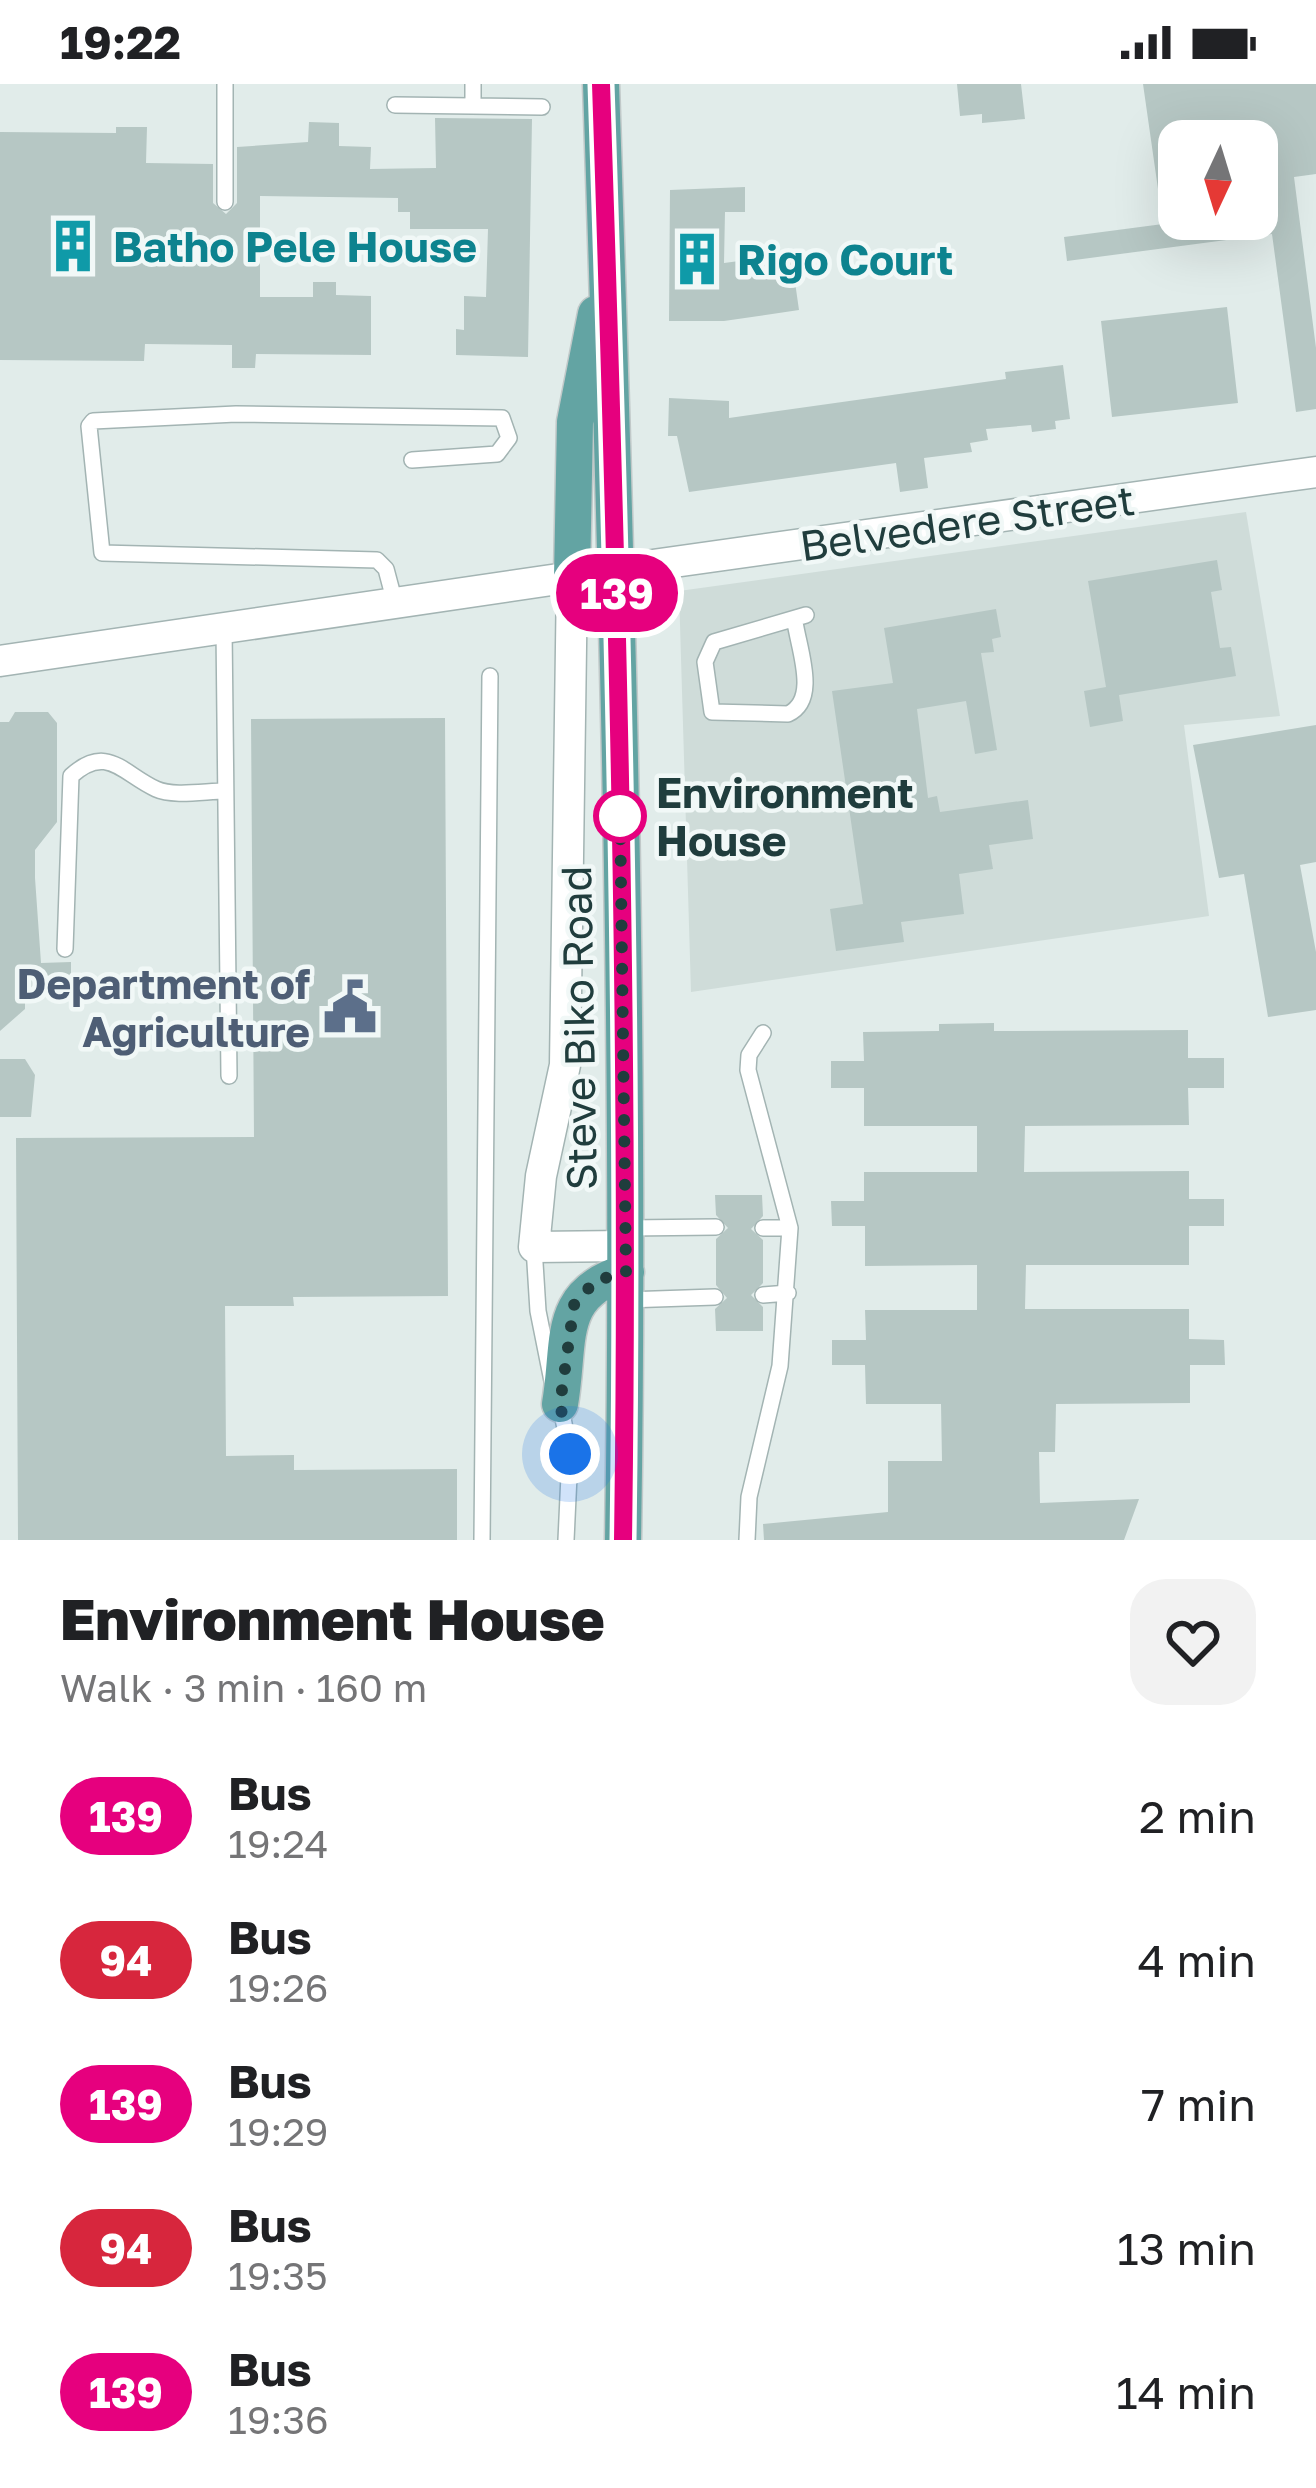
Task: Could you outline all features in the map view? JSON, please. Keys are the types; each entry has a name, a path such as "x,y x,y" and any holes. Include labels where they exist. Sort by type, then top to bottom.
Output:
{"main road":[{"name":"Steve Biko Road","path":"601,84 617,570 626,1261 623,1540"},
{"path":"572,577 575,422 607,269"},
{"path":"560,1404 574,1305 595,1281 626,1261"}],"street":[{"name":"Belvedere Street","path":"617,570 1316,472"},
{"path":"0,661 572,577 565,1065 541,1176 535,1247 626,1261"}],"lane":[{"path":"225,84 225,202"},
{"path":"473,84 473,106"},
{"path":"395,105 542,107"},
{"path":"395,603 386,569 377,560 102,553 89,426 93,421 236,414 499,415 509,438 497,454 412,460"},
{"path":"800,618 806,695 800,709 788,714 712,712 705,662 714,642 800,618"},
{"path":"224,629 229,1076"},
{"path":"482,1540 490,676"},
{"path":"65,949 71,776 97,760 119,761 159,792 225,791"},
{"path":"748,1540 749,1497 780,1366 790,1228 748,1070 749,1055 763,1033"},
{"path":"626,1261 716,1227"},
{"path":"763,1228 790,1228"},
{"path":"535,1247 544,1354 570,1454 566,1540"},
{"path":"626,1261 716,1297"},
{"path":"763,1295 788,1293"}],"shaded area":[{"path":"1246,512 1280,716 1184,725 1209,916 691,992 679,591"}],"building":[{"path":"957,84 1021,84 1025,119 982,123 982,114 960,116"},
{"path":"1143,84 1316,84 1316,174 1294,177 1316,348 1316,409 1296,412 1273,240 1278,240 1278,120 1158,120 1158,189"},
{"path":"435,118 532,119 528,357 456,355 456,329 464,330 464,296 486,297 488,229 410,229 410,212 398,212 398,198 260,196 260,297 313,297 313,282 336,282 336,295 371,296 371,355 256,354 255,368 232,368 232,345 145,344 144,361 0,360 0,132 116,133 116,127 147,127 146,163 213,164 213,203 226,214 237,203 237,147 308,142 309,122 339,123 339,146 371,147 370,169 436,168"},
{"name":"Rigo Court","path":"745,187 745,212 725,212 724,263 791,254 799,310 724,321 669,321 670,190"},
{"path":"1158,225 1158,240 1226,240 1067,261 1064,237"},
{"path":"1227,307 1238,403 1112,417 1101,321"},
{"path":"1063,365 1070,419 1055,421 1056,429 1032,432 1031,425 986,429 988,440 970,443 972,452 924,458 928,488 900,492 896,463 689,492 677,436 668,436 669,398 729,401 729,418 1006,379 1005,372"},
{"path":"1217,560 1222,590 1211,592 1220,648 1231,647 1236,676 1119,695 1123,721 1090,727 1084,691 1106,687 1088,581"},
{"path":"996,609 1001,637 992,639 994,652 981,653 997,750 975,754 966,701 917,709 928,798 937,796 940,812 1028,800 1033,839 989,845 993,869 959,874 964,914 901,922 904,942 836,951 830,909 863,904 832,691 893,683 884,628"},
{"path":"15,712 48,712 57,723 57,822 35,850 35,878 41,963 71,962 71,993 25,994 25,1009 0,1031 0,722 9,722"},
{"path":"445,718 448,1296 293,1297 294,1306 225,1306 226,1456 294,1455 294,1470 457,1469 457,1540 18,1540 16,1138 254,1137 251,719"},
{"path":"1316,725 1316,862 1300,865 1316,952 1316,1010 1268,1017 1244,874 1219,878 1193,745"},
{"path":"994,1023 994,1031 1188,1030 1188,1058 1224,1058 1224,1088 1188,1088 1189,1125 1025,1126 1024,1172 1189,1171 1189,1199 1224,1199 1224,1226 1189,1226 1189,1265 1026,1265 1025,1309 1189,1309 1189,1339 1224,1340 1225,1365 1190,1365 1190,1403 1056,1404 1055,1452 1039,1452 1040,1503 1139,1499 1124,1540 764,1540 763,1524 888,1512 888,1461 942,1461 941,1404 866,1404 865,1365 832,1365 832,1340 866,1340 865,1310 977,1310 977,1265 865,1266 865,1226 832,1226 831,1201 864,1201 864,1172 977,1172 977,1126 864,1126 864,1088 831,1088 831,1061 864,1061 863,1032 939,1031 939,1024"},
{"path":"0,1059 25,1059 35,1075 31,1117 0,1117"},
{"path":"715,1195 762,1195 763,1216 751,1229 763,1240 763,1283 751,1295 763,1307 763,1331 716,1331 715,1309 727,1298 716,1285 716,1239 728,1228 716,1215"}],"bus line":[{"name":"139","path":"601,84 617,570 627,1327 623,1540"}],"place":[{"name":"Batho Pele House","path":"73,246"},
{"name":"Rigo Court","path":"697,259"},
{"name":"Environment House","path":"620,816"},
{"name":"Department of Agriculture","path":"350,1007"}],"route":[{"path":"570,1454 560,1404 574,1305 595,1281 626,1272 620,805 620,816"}]}
